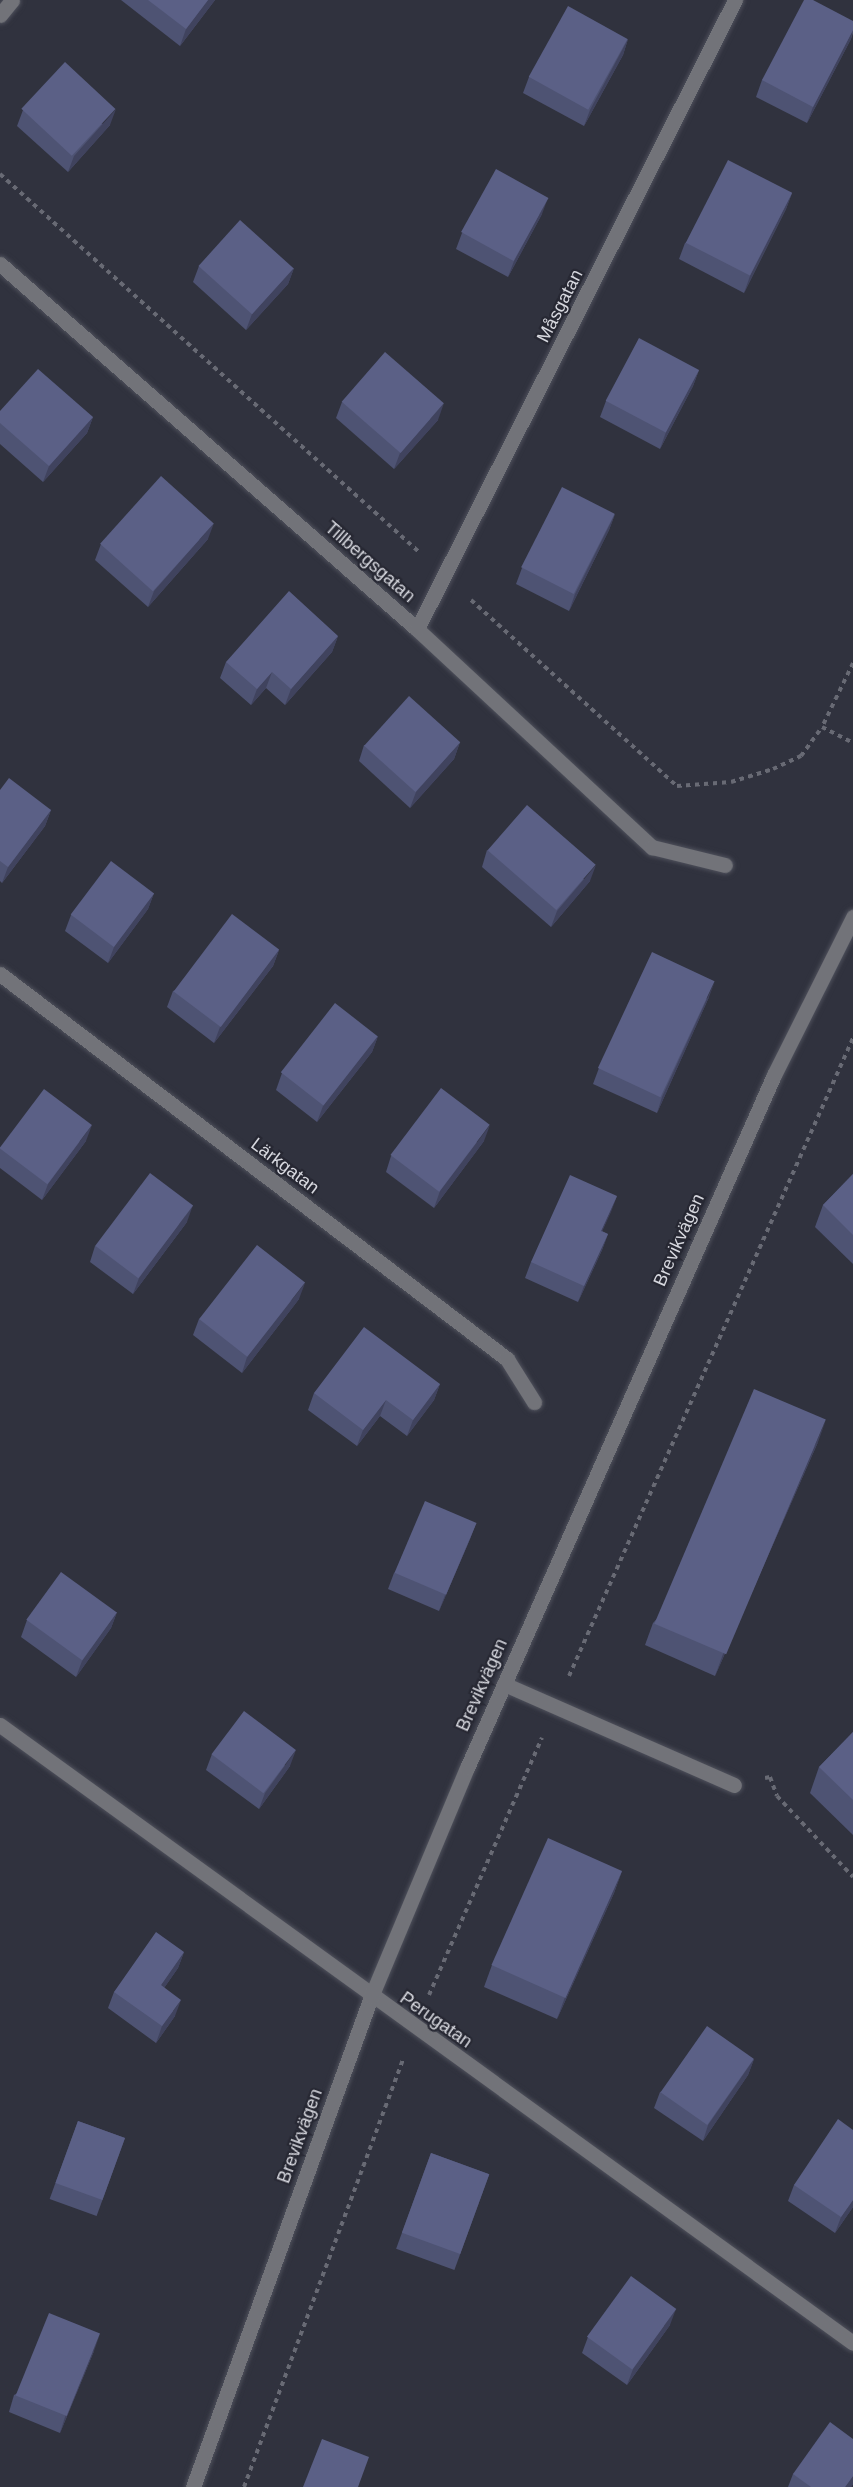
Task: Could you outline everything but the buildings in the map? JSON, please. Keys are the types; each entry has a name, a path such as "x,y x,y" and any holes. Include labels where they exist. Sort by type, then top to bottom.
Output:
{"street":[{"path":"0,15 12,0"},
{"name":"Måsgatan","path":"417,629 735,0"},
{"name":"Tillbergsgatan","path":"0,264 417,629 652,847 725,865"},
{"name":"Brevikvägen","path":"193,2487 371,1997 504,1684 774,1076 853,917"},
{"name":"Lärkgatan","path":"0,974 507,1359 534,1402"},
{"path":"504,1684 734,1785"},
{"name":"Perugatan","path":"0,1725 371,1997 853,2343"}],"path":[{"path":"0,174 676,786 731,782 773,769 801,756 822,727 853,663"},
{"path":"822,727 853,743"},
{"path":"244,2487 415,2028 853,1038"},
{"path":"734,1785 770,1777 777,1796 853,1877"}]}
